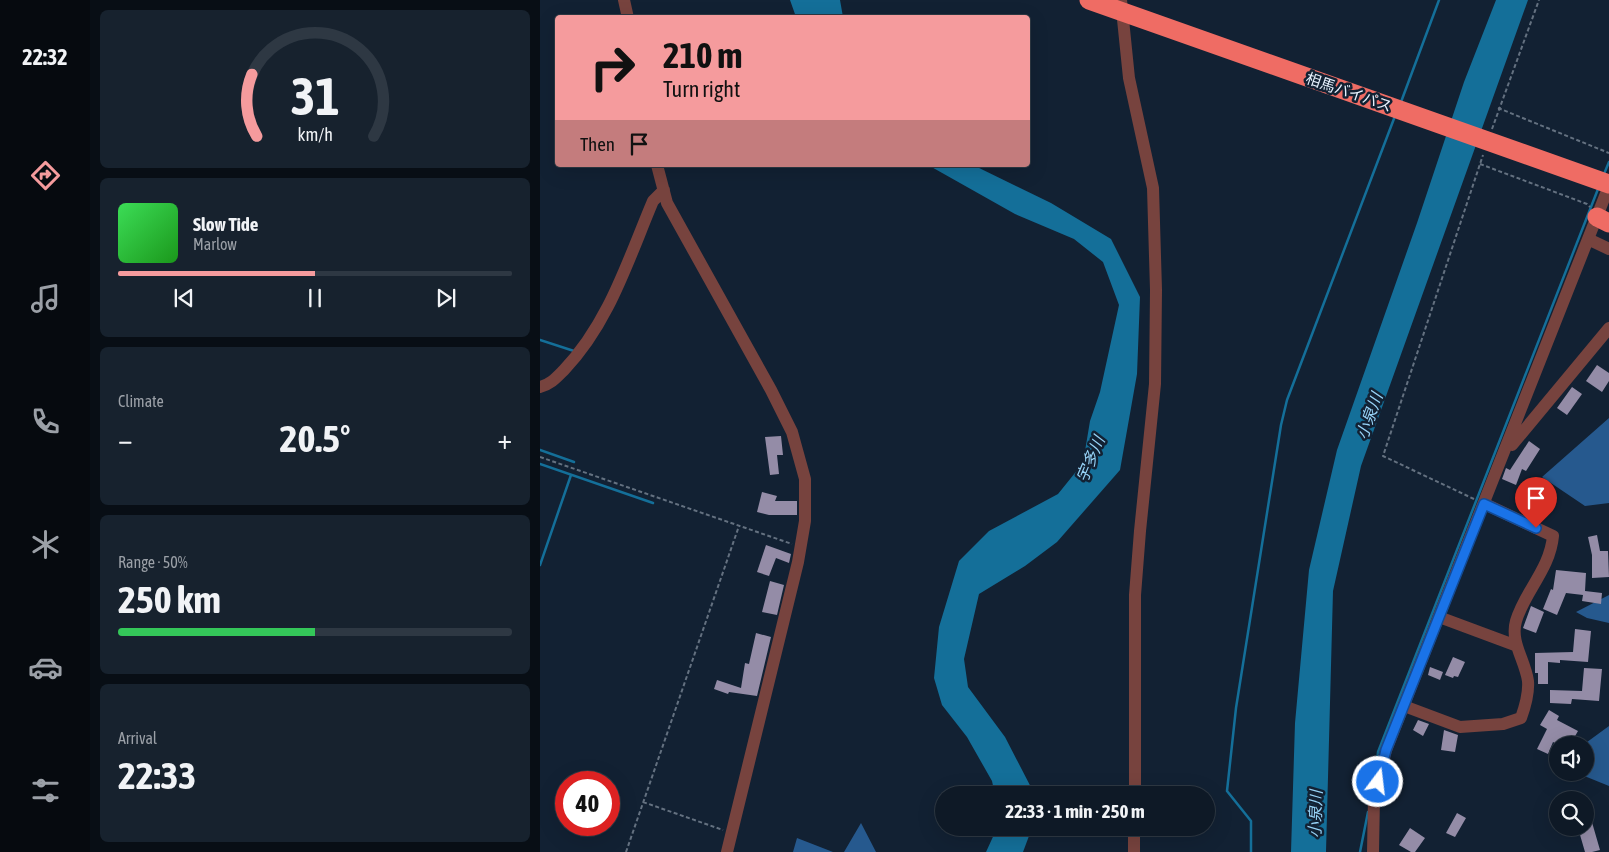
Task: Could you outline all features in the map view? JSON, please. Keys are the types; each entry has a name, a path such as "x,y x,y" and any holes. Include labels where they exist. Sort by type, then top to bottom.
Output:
{"highway":[{"name":"相馬バイパス","path":"1089,0 1609,185"}],"street":[{"path":"624,0 627,15"},
{"path":"1121,0 1129,78 1153,188 1156,290 1155,384 1135,595 1134,786"},
{"path":"658,167 667,203 771,390 792,432 805,479 806,521 801,547 727,852"},
{"path":"1373,852 1374,797 1386,750 1588,240 1603,220 1609,185"},
{"path":"540,387 549,385 581,352 590,338 608,309 652,201 664,190"},
{"path":"1588,240 1609,249"},
{"path":"1504,455 1609,328"},
{"path":"1404,706 1460,727 1503,724 1521,718 1526,704 1528,682 1514,639 1516,621 1544,568 1552,548 1553,536 1484,504"},
{"path":"1439,617 1517,646"},
{"path":"1134,836 1134,852"}],"path":[{"path":"1489,136 1540,0"},
{"path":"1498,108 1609,153"},
{"path":"1483,155 1383,456 1484,504"},
{"path":"1480,164 1588,204 1603,220"},
{"path":"540,457 801,547"},
{"path":"626,852 739,526"},
{"path":"643,802 732,834"}],"shaded area":[{"path":"1609,418 1609,503 1585,506 1542,477"},
{"path":"1609,595 1609,623 1587,618 1576,612"},
{"path":"1609,726 1609,786 1594,780 1594,737"},
{"path":"861,823 876,852 844,852"},
{"path":"797,838 833,852 793,852"}],"water":[{"path":"790,0 840,0 843,15 795,15"},
{"name":"小泉川","path":"1496,0 1528,0 1361,466 1333,591 1326,852 1291,852 1295,723 1309,570 1337,450 1417,223 1464,82"},
{"name":"宇多川","path":"932,167 977,167 1051,203 1111,239 1140,297 1137,374 1120,470 1057,542 1025,566 979,594 964,659 968,687 1005,737 1030,786 993,786 967,737 942,705 934,678 939,627 959,561 989,531 1058,494 1083,463 1090,421 1100,392 1119,305 1103,262 1074,239 1015,214"},
{"path":"993,836 1029,836 1023,852 986,852"}],"building":[{"path":"1597,365 1609,373 1609,381 1602,392 1586,381"},
{"path":"1572,387 1582,394 1567,415 1557,408"},
{"path":"781,436 783,455 777,455 779,474 770,475 765,437"},
{"path":"1529,441 1540,449 1526,471 1522,469 1516,485 1502,479 1506,468 1510,470"},
{"path":"762,492 777,496 775,501 797,501 797,515 769,515 757,512"},
{"path":"1597,535 1600,551 1608,551 1609,577 1592,578 1592,555 1588,537"},
{"path":"766,545 791,554 789,563 776,558 769,576 757,572"},
{"path":"1556,570 1586,573 1585,591 1602,593 1601,604 1582,601 1583,595 1566,593 1557,615 1543,609 1551,589 1553,590"},
{"path":"770,581 784,585 777,615 762,612"},
{"path":"1531,606 1544,612 1536,633 1523,628"},
{"path":"1575,629 1591,631 1588,662 1560,660 1560,663 1548,662 1548,684 1538,684 1538,673 1535,673 1535,653 1573,652"},
{"path":"756,633 771,637 757,696 729,692 728,694 714,689 717,680 741,688 745,663 749,664"},
{"path":"1453,657 1465,662 1458,677 1454,676 1453,678 1445,675"},
{"path":"1430,667 1443,672 1440,680 1428,675"},
{"path":"1584,668 1602,669 1599,701 1572,699 1571,704 1550,703 1550,690 1582,691"},
{"path":"1549,710 1559,716 1557,720 1578,731 1575,736 1549,736 1548,754 1537,749 1547,729 1540,725"},
{"path":"1418,720 1429,724 1423,736 1413,730"},
{"path":"1444,730 1458,735 1455,752 1441,750"},
{"path":"1457,813 1466,818 1455,837 1446,833"},
{"path":"1410,828 1425,838 1415,852 1411,852 1399,845"},
{"path":"1594,829 1600,850 1585,852 1580,836 1594,836"}],"waterway":[{"path":"1401,102 1439,0"},
{"path":"1251,852 1251,821 1227,791 1236,708 1281,425 1287,400 1395,116"},
{"path":"1604,174 1609,162"},
{"path":"1377,762 1378,752 1598,189"},
{"path":"540,340 574,351"},
{"path":"540,450 574,462"},
{"path":"540,464 653,503"},
{"path":"540,565 571,475"},
{"path":"1360,852 1368,812"}],"route":[{"path":"1378,782 1386,750 1484,504 1536,528"}]}
